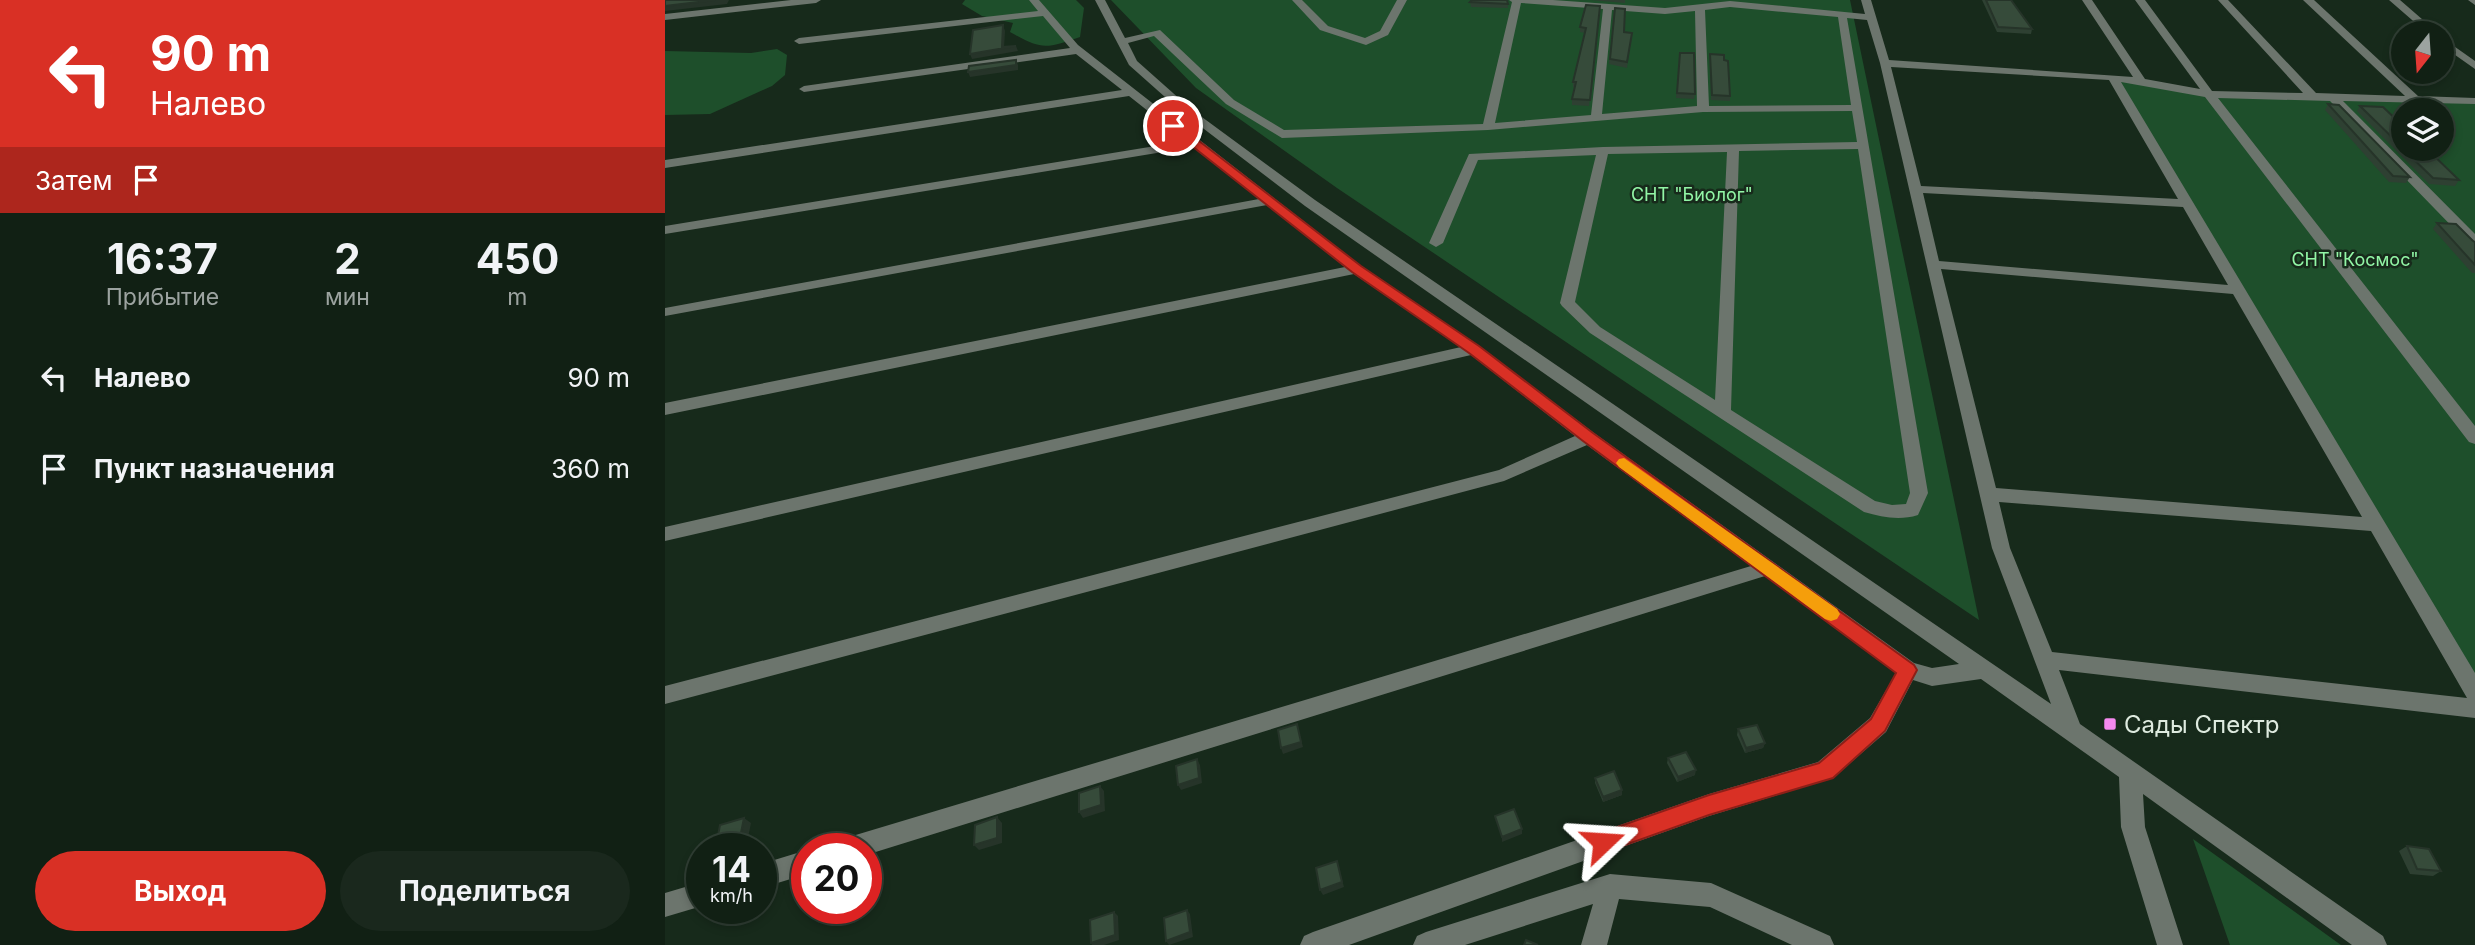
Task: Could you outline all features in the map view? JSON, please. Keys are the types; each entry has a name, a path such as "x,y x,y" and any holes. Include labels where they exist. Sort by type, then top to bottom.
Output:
{"street":[{"path":"665,17 815,0"},
{"path":"1100,0 1133,62 1187,111 1310,202 2072,731 2374,945"},
{"path":"1297,0 1324,28 1366,42 1384,33 1402,0"},
{"path":"1488,127 1515,0 1612,5 1665,11 1723,2 1871,17"},
{"path":"1867,0 1885,63 2001,548 2072,731"},
{"path":"2087,0 2142,83"},
{"path":"2140,0 2209,94 2475,438"},
{"path":"2224,0 2313,97"},
{"path":"2308,0 2414,98"},
{"path":"2394,0 2419,21"},
{"path":"1596,120 1612,5"},
{"path":"799,41 1040,6 1079,50 1356,269 1474,349 1588,437 1907,670 1932,677 1984,670"},
{"path":"1700,7 1703,109"},
{"path":"1603,151 1567,303 1595,330 1870,507 1892,513 1912,510 1919,493 1842,14"},
{"path":"1121,42 1156,32 1230,102 1282,134 1488,127 1703,109 1857,108"},
{"path":"804,89 1079,50"},
{"path":"2454,50 2475,66"},
{"path":"1885,63 2113,77 2209,94 2391,98"},
{"path":"2113,77 2475,692"},
{"path":"665,164 1130,92"},
{"path":"2333,97 2475,242"},
{"path":"2454,101 2474,102"},
{"path":"665,230 1195,143"},
{"path":"1436,243 1473,157 1863,145"},
{"path":"1723,412 1733,147"},
{"path":"1913,189 2187,203"},
{"path":"665,312 1270,201"},
{"path":"1931,264 2239,290"},
{"path":"665,409 1356,269"},
{"path":"665,534 1474,349"},
{"path":"665,695 1504,475 1588,437"},
{"path":"1987,494 2377,525"},
{"path":"882,839 1768,568"},
{"path":"2045,660 2475,708"},
{"path":"1313,945 1709,805 1825,771 1878,725 1907,670"},
{"path":"2130,774 2133,827 2170,945"},
{"path":"1594,945 1610,886"},
{"path":"1426,945 1610,886 1711,895 1821,945"},
{"path":"665,905 686,899"}],"green space":[{"path":"965,0 1076,0 1084,8 1080,37 1059,44 1037,45 1010,32 1013,23 982,16 962,4"},
{"name":"СНТ \"Биолог\"","path":"1111,0 1850,0 1979,620 1337,188 1196,88"},
{"path":"777,49 787,55 785,75 772,86 710,114 665,115 665,51 751,53"},
{"name":"СНТ \"Космос\"","path":"2113,77 2209,94 2391,99 2391,161 2454,161 2454,100 2475,101 2475,711"},
{"path":"2193,839 2341,945 2230,945"}],"building":[{"path":"665,0 715,0 665,6"},
{"path":"1507,0 1508,4 1470,2"},
{"path":"1986,0 2011,0 2032,29 1998,27"},
{"path":"1586,5 1600,6 1590,100 1572,99 1576,82 1573,82 1586,28 1580,27"},
{"path":"1615,8 1625,9 1624,32 1632,33 1627,62 1610,59"},
{"path":"1003,25 1002,47 1016,46 970,54 973,30"},
{"path":"1680,53 1694,53 1695,94 1677,93"},
{"path":"1710,54 1724,55 1724,60 1728,61 1730,96 1712,95"},
{"path":"1016,60 1016,65 968,72 969,66"},
{"path":"2328,104 2339,105 2391,158 2391,161 2410,177 2393,176"},
{"path":"2360,106 2383,107 2391,115 2391,136"},
{"path":"2415,161 2439,161 2459,180 2433,178"},
{"path":"2437,223 2456,224 2475,242 2475,265"},
{"path":"1297,724 1301,742 1281,748 1278,730"},
{"path":"1757,725 1765,743 1746,748 1738,729"},
{"path":"1686,752 1696,770 1678,777 1668,758"},
{"path":"1197,759 1199,778 1178,785 1176,766"},
{"path":"1614,771 1622,790 1603,797 1595,778"},
{"path":"1100,786 1101,805 1079,812 1079,793"},
{"path":"1514,809 1522,829 1502,837 1495,816"},
{"path":"997,817 997,838 974,845 975,825"},
{"path":"744,818 741,833 718,833 720,825"},
{"path":"2407,846 2429,849 2441,871 2417,869"},
{"path":"1337,861 1342,882 1320,890 1316,868"},
{"path":"1187,910 1190,932 1166,941 1164,918"},
{"path":"1114,912 1115,935 1091,943 1090,920"},
{"path":"1526,940 1538,945 1524,945"}],"slow traffic":[{"path":"1624,463 1831,614"}],"place":[{"name":"Сады Спектр","path":"2110,724"}],"route":[{"path":"1173,126 1356,269 1474,349 1588,437 1907,670 1878,725 1825,771 1709,805 1603,842"}]}
